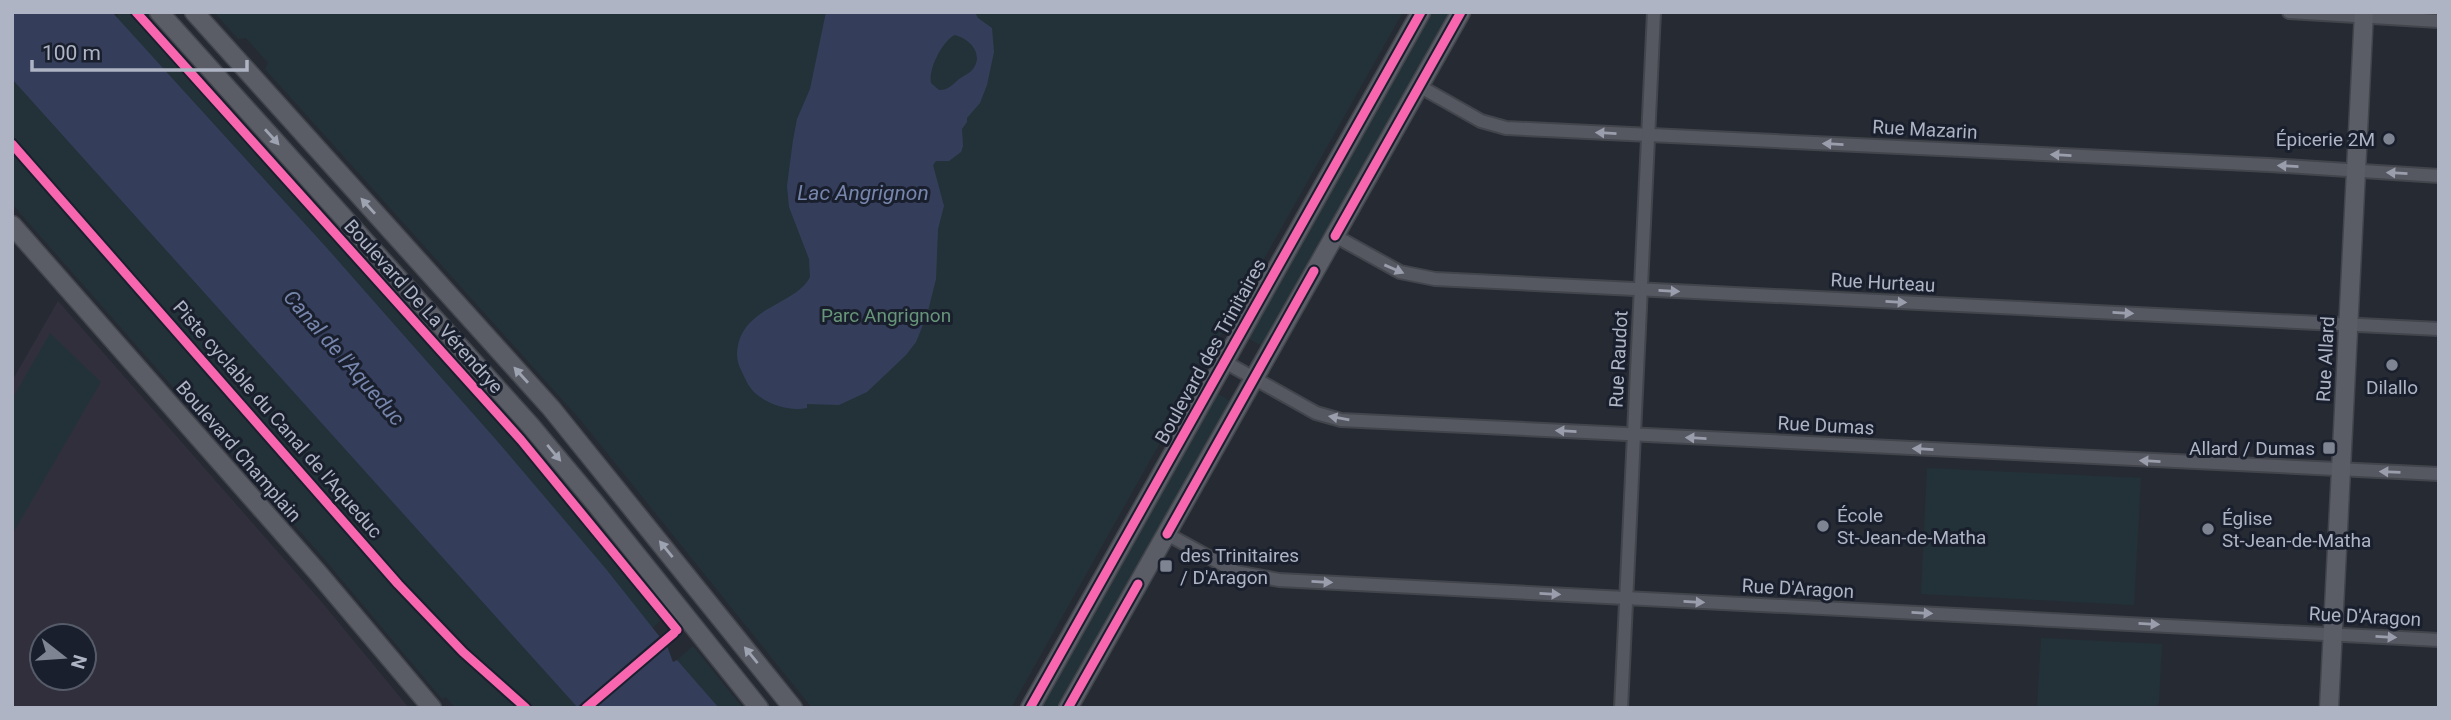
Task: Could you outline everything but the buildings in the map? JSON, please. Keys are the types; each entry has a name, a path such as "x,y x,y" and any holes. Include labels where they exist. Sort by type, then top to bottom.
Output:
{"main road":[{"name":"Boulevard De La Vérendrye","path":"159,12 530,425 759,708"},
{"name":"Boulevard De La Vérendrye","path":"194,12 551,408 793,708"},
{"name":"Boulevard des Trinitaires","path":"1030,708 1421,12"},
{"path":"1068,708 1461,12"},
{"name":"Rue Allard","path":"2329,708 2364,14"},
{"name":"Boulevard Champlain","path":"14,230 318,573 432,708"}],"street":[{"name":"Rue Raudot","path":"1621,708 1654,12"},
{"path":"2290,12 2364,14 2439,21"},
{"name":"Rue Mazarin","path":"1419,86 1494,126 2439,176"},
{"name":"Rue Hurteau","path":"1335,236 1388,267 1423,278 2439,329"},
{"name":"Rue Dumas","path":"1225,362 1316,412 1341,420 2439,474"},
{"name":"Rue D'Aragon","path":"1167,534 1222,565 1262,578 2439,640"}],"shaded area":[{"path":"58,301 320,600 409,708 12,708 12,381"}],"green space":[{"path":"119,12 131,12 527,453 662,619 652,628 456,395 117,18"},
{"name":"Parc Angrignon","path":"214,12 1403,12 1206,362 1201,360 1198,366 1202,368 1011,708 812,708 578,417 265,69 268,63 246,38 238,39"},
{"path":"1430,12 1453,12 1264,347 1247,338"},
{"path":"12,79 578,708 455,708 446,697 442,699 327,562 12,204"},
{"path":"50,333 101,382 12,535 12,399"},
{"path":"1215,392 1232,402 1060,708 1038,708"},
{"path":"1927,468 2141,478 2134,605 1921,594"},
{"path":"2041,638 2162,644 2159,702 2155,708 2037,708"},
{"path":"693,646 743,708 719,708 677,660"}],"water":[{"name":"Canal de l'Aqueduc","path":"12,12 112,12 326,247 498,442 606,569 667,646 673,662 677,660 719,708 578,708 12,79"},
{"name":"Lac Angrignon","path":"826,12 975,12 978,18 992,28 994,52 987,85 980,103 967,118 962,129 961,152 949,161 936,161 933,165 944,206 938,229 936,279 927,315 916,342 867,392 839,405 807,404 807,408 796,409 775,405 756,394 740,368 737,353 739,341 753,320 795,293 810,277 809,259 789,207 787,186 797,119 810,89","holes":["955,35 974,48 976,63 971,71 950,87 939,90 931,83 934,63 950,38"]}],"pier":[{"path":"661,635 669,644 595,708 576,708"}],"cycle path":[{"path":"136,12 521,440 677,630"},
{"path":"1030,708 1421,12"},
{"path":"1335,236 1461,12"},
{"name":"Piste cyclable du Canal de l'Aqueduc","path":"12,144 398,584 463,652 526,708"},
{"path":"1167,534 1314,271"},
{"path":"1068,708 1138,584"},
{"path":"586,708 674,633"}],"place":[{"name":"Épicerie 2M","path":"2389,139"},
{"name":"Dilallo","path":"2392,365"},
{"name":"Allard / Dumas","path":"2329,448"},
{"name":"École St-Jean-de-Matha","path":"1823,526"},
{"name":"Église St-Jean-de-Matha","path":"2208,529"},
{"name":"des Trinitaires / D'Aragon","path":"1166,566"}]}
